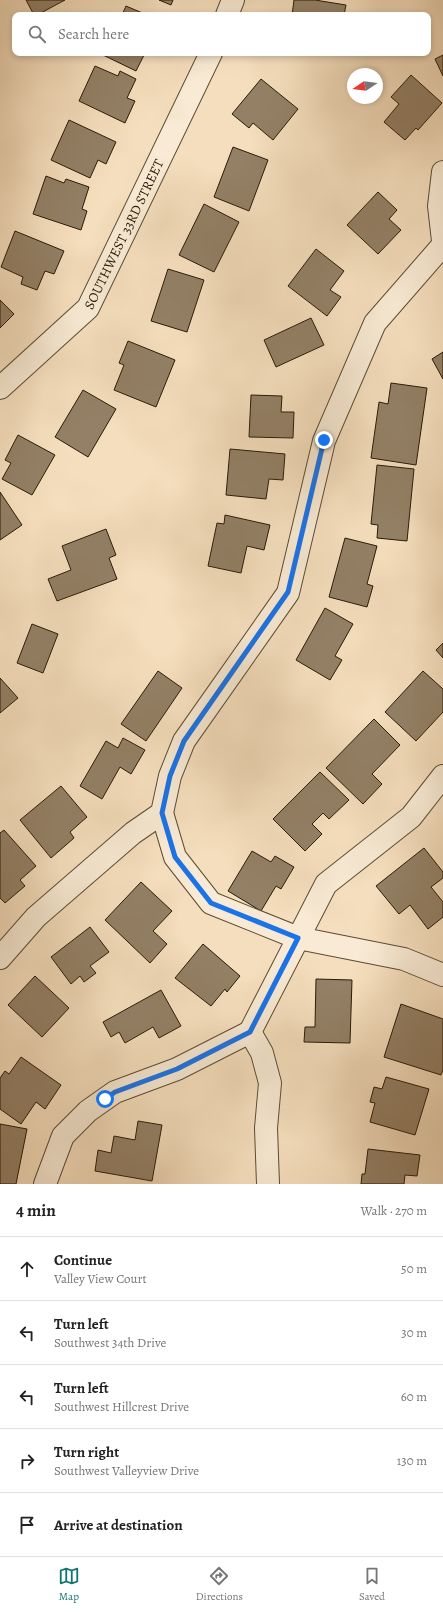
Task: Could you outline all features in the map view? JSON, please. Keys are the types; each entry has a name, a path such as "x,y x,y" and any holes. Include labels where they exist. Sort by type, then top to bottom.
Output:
{"street":[{"path":"228,12 233,0"},
{"name":"SOUTHWEST 33RD STREET","path":"0,388 88,308 210,56"},
{"path":"443,172 438,206 443,241"},
{"path":"443,245 375,323 324,440 288,592 184,741 170,776 162,813 175,857 211,903 298,938 404,959 443,975"},
{"path":"45,1184 63,1136 88,1111 115,1092 177,1069 250,1032 326,884 411,817 443,776"},
{"path":"0,958 36,917 133,833 162,813"},
{"path":"250,1032 262,1053 270,1082 266,1128 268,1184"}],"building":[{"path":"26,0 65,0 43,12 32,12"},
{"path":"159,0 173,0 171,5"},
{"path":"294,0 315,0 346,5 345,12 292,12"},
{"path":"126,6 140,12 123,12"},
{"path":"443,55 443,76 435,59"},
{"path":"105,56 144,56 136,71"},
{"path":"95,66 118,76 120,71 136,79 127,98 135,101 125,123 79,101"},
{"path":"411,75 442,103 418,130 416,128 405,140 384,122 399,104 391,97"},
{"path":"261,79 298,109 273,140 253,123 249,128 232,114"},
{"path":"69,120 116,142 106,164 98,160 90,178 51,160"},
{"path":"233,147 268,160 249,211 214,197"},
{"path":"46,176 64,183 66,179 89,187 82,209 87,211 81,230 33,214"},
{"path":"378,192 397,210 389,219 401,230 378,254 347,225"},
{"path":"204,204 239,222 214,272 179,255"},
{"path":"15,231 64,251 54,274 45,271 37,290 21,284 23,277 1,267"},
{"path":"316,249 344,271 330,290 341,297 327,316 288,286"},
{"path":"168,269 204,280 187,332 151,321"},
{"path":"0,300 14,314 0,328"},
{"path":"311,318 324,345 276,367 264,340"},
{"path":"128,341 175,360 156,407 114,390 124,365 119,363"},
{"path":"443,352 443,379 432,359"},
{"path":"391,383 427,388 416,465 371,458 379,402 388,404"},
{"path":"83,390 116,409 88,457 55,437"},
{"path":"251,395 282,396 281,412 294,412 293,438 249,437"},
{"path":"18,435 55,455 32,495 2,479 11,463 5,460"},
{"path":"230,449 285,454 283,480 269,479 266,499 226,495"},
{"path":"377,465 414,469 407,541 377,538 378,525 371,524"},
{"path":"0,492 22,525 0,540"},
{"path":"225,515 270,525 264,550 247,546 241,573 208,566 217,523 224,524"},
{"path":"106,529 116,555 109,558 117,579 57,601 48,579 71,570 62,546"},
{"path":"345,538 377,546 367,584 373,586 367,607 329,597"},
{"path":"325,608 353,624 335,656 342,660 330,680 296,660"},
{"path":"32,624 58,634 43,673 17,663"},
{"path":"443,643 443,658 436,650"},
{"path":"158,671 182,688 146,741 121,724"},
{"path":"423,671 443,689 443,712 416,741 385,712"},
{"path":"0,678 18,698 0,713"},
{"path":"374,719 400,745 372,774 382,784 363,804 326,768"},
{"path":"123,738 145,750 131,774 120,767 102,799 80,786 106,741 118,748"},
{"path":"320,772 349,800 329,819 323,813 312,824 322,834 305,851 273,819"},
{"path":"61,786 87,817 70,832 74,838 51,858 20,820"},
{"path":"4,830 36,866 20,880 25,886 5,903 0,898 0,833"},
{"path":"424,848 443,872 443,878 431,887 443,902 443,917 428,929 410,905 399,914 376,886"},
{"path":"252,851 271,862 275,856 294,867 281,889 276,886 261,911 228,891"},
{"path":"141,882 172,911 153,931 167,944 150,963 105,920"},
{"path":"90,927 109,952 90,966 96,973 84,982 80,976 71,984 51,957"},
{"path":"203,944 240,976 227,992 225,989 211,1006 175,978"},
{"path":"35,976 69,1008 42,1037 8,1005"},
{"path":"316,979 352,980 350,1043 304,1042 305,1027 315,1027"},
{"path":"161,990 181,1026 159,1038 153,1027 125,1043 119,1032 111,1037 103,1022"},
{"path":"401,1004 443,1019 443,1070 441,1075 384,1057"},
{"path":"21,1057 61,1085 45,1109 36,1102 21,1124 0,1109 0,1078 5,1071 9,1074"},
{"path":"386,1077 429,1089 415,1135 370,1122 375,1103 370,1102 374,1087 382,1089"},
{"path":"138,1121 162,1125 152,1181 95,1171 98,1150 111,1153 114,1136 135,1140"},
{"path":"0,1124 27,1129 16,1184 0,1184"},
{"path":"368,1149 420,1155 417,1176 405,1175 404,1184 361,1184 362,1174 365,1174"}],"route":[{"path":"105,1099 115,1092 177,1069 250,1032 298,938 211,903 175,857 162,813 170,776 184,741 288,592 324,440"}]}
